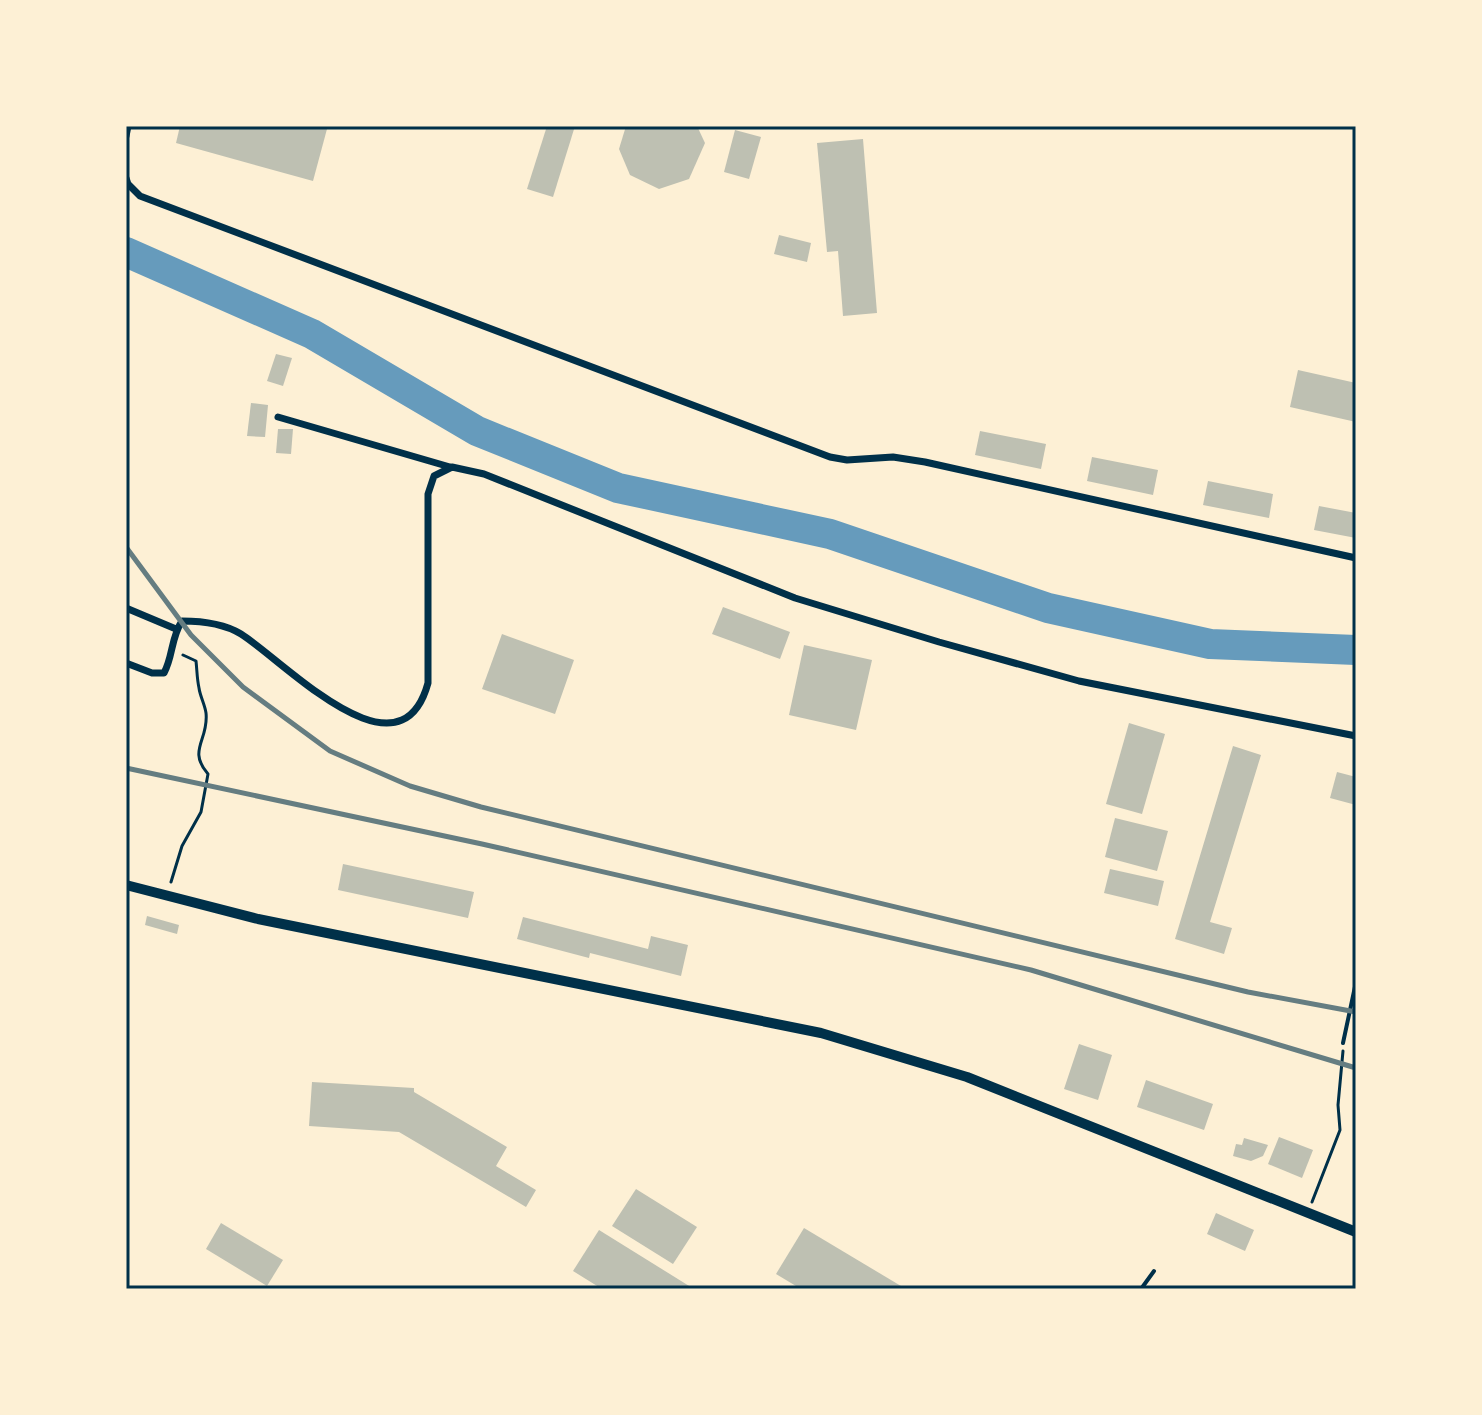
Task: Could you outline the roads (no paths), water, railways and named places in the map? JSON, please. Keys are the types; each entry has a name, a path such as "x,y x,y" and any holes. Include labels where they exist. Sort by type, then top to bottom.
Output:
{"main road":[{"path":"126,885 258,919 821,1033 967,1077 1356,1232"}],"street":[{"path":"126,136 128,126"},
{"path":"126,178 140,196 830,457 847,460 893,457 925,462 1356,558"},
{"path":"278,417 497,479 795,598 939,642 1079,681 1356,736"},
{"path":"126,663 152,673 164,673 170,663 176,629 182,621 211,622 240,633 355,717 382,723 409,718 424,697 428,683 428,494 434,476 452,467"},
{"path":"126,608 176,629"}],"lane":[{"path":"1343,1043 1356,982"},
{"path":"1141,1289 1154,1271"}],"waterway":[{"path":"126,252 312,334 477,431 618,488 830,534 1048,608 1210,644 1356,650"}],"railway":[{"path":"126,547 191,635 243,687 330,751 410,786 481,807 1248,992 1356,1012"},
{"path":"126,768 482,844 1031,970 1356,1068"}]}
